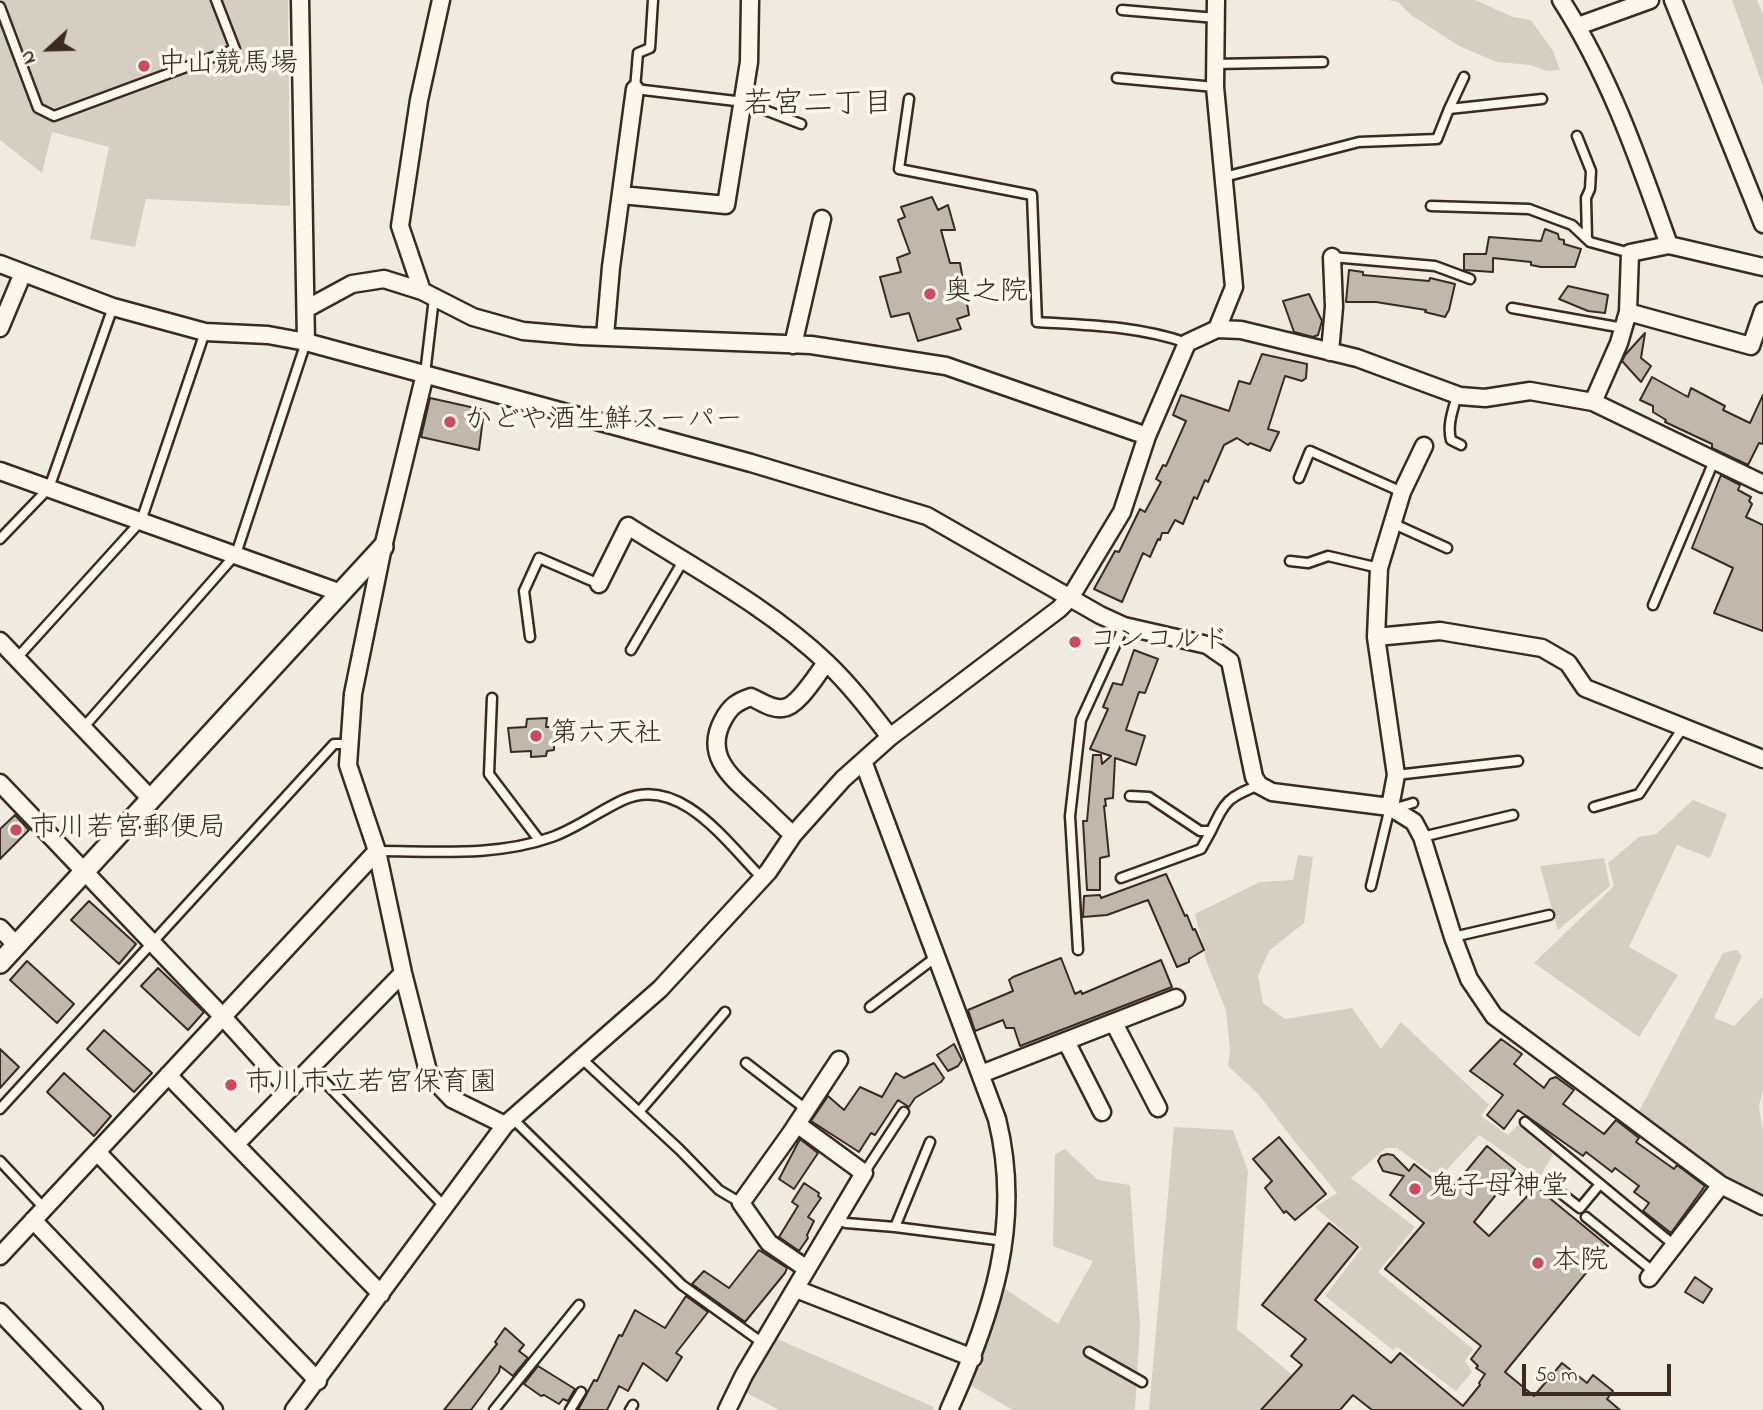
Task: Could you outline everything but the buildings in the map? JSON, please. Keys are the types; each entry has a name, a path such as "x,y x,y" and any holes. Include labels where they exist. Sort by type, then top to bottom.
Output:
{"street":[{"path":"300,0 306,342"},
{"path":"428,295 400,226 419,100 441,0"},
{"path":"621,195 726,205 749,62 750,0"},
{"path":"1216,0 1215,87 1234,287 1217,329"},
{"path":"1561,0 1578,26 1630,132 1669,245"},
{"path":"1578,26 1650,0"},
{"path":"1672,0 1763,224"},
{"path":"605,336 635,89"},
{"path":"793,345 822,219"},
{"path":"1593,402 1628,312 1630,253 1669,245 1763,267"},
{"path":"1330,352 1334,307 1332,257"},
{"path":"0,264 113,307 205,332 268,334 306,342 751,463 927,516 1124,626 1207,645 1230,661 1254,777 1259,785 1272,792 1392,808 1414,822 1422,837 1469,979 1494,1016 1721,1185 1763,1206"},
{"path":"0,328 23,273"},
{"path":"306,309 352,284 384,279 428,295 473,317 523,331 793,345 946,366 1147,436"},
{"path":"1628,312 1751,346 1763,311"},
{"path":"294,1410 509,1122 660,989 762,878 793,835 843,779 890,737 1070,598 1122,512 1147,436 1186,342 1217,329 1241,330 1357,358 1457,396 1485,398 1530,391 1593,402 1763,484"},
{"path":"425,373 383,547 353,694 348,765 377,851 403,973 429,1075 453,1099 509,1122"},
{"path":"1392,808 1396,775 1376,637 1379,568 1402,492 1424,446"},
{"path":"0,471 341,593"},
{"path":"599,584 628,526 753,604 826,663 859,697 890,737"},
{"path":"0,963 383,547"},
{"path":"1376,637 1440,631 1542,648 1568,663 1585,688 1763,759"},
{"path":"0,641 151,799"},
{"path":"793,835 728,774 719,759 717,731 731,705 741,700 751,697 773,707 784,708 794,704 826,663"},
{"path":"863,761 981,1074 1006,1154 1004,1241 996,1290 973,1358 949,1410"},
{"path":"0,783 289,1090"},
{"path":"0,1256 377,851"},
{"path":"0,928 16,946"},
{"path":"236,1144 403,973"},
{"path":"981,1074 1176,998"},
{"path":"1114,1023 1158,1108"},
{"path":"1066,1041 1102,1112"},
{"path":"807,1269 769,1243 741,1203 839,1060"},
{"path":"168,1075 381,1294"},
{"path":"727,1410 744,1375 864,1173 797,1124"},
{"path":"97,1152 318,1381"},
{"path":"1652,1275 1721,1185"},
{"path":"39,1214 214,1410"},
{"path":"796,1289 973,1358"},
{"path":"0,1312 94,1410"}],"lane":[{"path":"0,8 38,108 54,116 235,49 216,0"},
{"path":"653,0 650,48 638,53 635,89 744,102 800,124"},
{"path":"1122,10 1216,18"},
{"path":"1214,64 1323,62"},
{"path":"1224,177 1359,142 1437,139 1464,77"},
{"path":"1116,78 1215,87"},
{"path":"909,99 899,169 1032,195 1037,322 1120,328 1169,336 1186,342"},
{"path":"1449,109 1542,99"},
{"path":"1577,136 1591,171 1587,198 1587,239"},
{"path":"1430,206 1529,209 1572,225 1587,239 1630,253"},
{"path":"1332,257 1435,266 1470,279"},
{"path":"425,373 428,295"},
{"path":"0,539 49,488 113,307"},
{"path":"1512,308 1623,328"},
{"path":"17,658 141,521 205,332"},
{"path":"83,728 236,554 306,342"},
{"path":"1457,396 1449,425 1451,440 1461,445"},
{"path":"1299,478 1310,451 1402,492"},
{"path":"1653,605 1714,461"},
{"path":"1392,523 1447,548"},
{"path":"1290,561 1308,563 1328,556 1379,568"},
{"path":"530,637 524,591 539,558 599,584"},
{"path":"631,650 683,561"},
{"path":"1078,950 1070,816 1081,720 1124,626"},
{"path":"492,698 489,774 539,840"},
{"path":"1594,807 1639,794 1684,726"},
{"path":"0,1109 334,744 348,744"},
{"path":"1396,775 1518,761"},
{"path":"1121,878 1201,849 1224,802 1235,794 1259,785"},
{"path":"377,851 499,851 553,837 642,793 659,794 682,803 703,819 762,878"},
{"path":"1130,796 1149,797 1200,831 1211,831"},
{"path":"1371,886 1392,808 1413,803"},
{"path":"1422,837 1513,815"},
{"path":"1453,937 1549,915"},
{"path":"870,1007 936,957"},
{"path":"639,1112 725,1012"},
{"path":"581,1058 719,1190 741,1203"},
{"path":"746,1063 807,1110"},
{"path":"311,1068 445,1206"},
{"path":"864,1173 904,1112"},
{"path":"509,1122 682,1285 764,1344"},
{"path":"1525,1122 1674,1245"},
{"path":"895,1227 930,1142"},
{"path":"0,1161 39,1214"},
{"path":"1562,1194 1580,1208 1600,1184"},
{"path":"1586,1217 1652,1275"},
{"path":"836,1219 846,1223 1004,1241"},
{"path":"494,1410 579,1305"},
{"path":"1089,1352 1142,1382"},
{"path":"570,1410 581,1392"}],"shaded area":[{"name":"中山競馬場","path":"0,0 288,0 290,206 146,199 135,247 90,239 109,147 52,132 42,173 0,140"},
{"path":"1388,0 1475,0 1513,17 1531,20 1553,51 1560,70 1547,71 1530,65 1497,62 1459,46 1411,15 1398,2"},
{"path":"1732,0 1757,0 1763,14 1763,86"},
{"path":"1693,800 1727,814 1710,858 1677,845 1629,947 1678,975 1639,1037 1534,963 1614,886 1608,863 1639,837 1656,834"},
{"path":"1298,855 1313,857 1304,923 1269,951 1258,976 1263,1003 1285,1019 1352,1008 1381,1049 1401,1022 1489,1105 1481,1116 1508,1135 1518,1125 1553,1154 1540,1177 1479,1135 1439,1178 1397,1148 1386,1148 1351,1178 1415,1227 1378,1272 1473,1349 1465,1361 1472,1372 1456,1391 1397,1347 1393,1350 1325,1296 1362,1248 1315,1207 1337,1193 1259,1095 1228,1066 1230,1050 1226,1010 1207,963 1195,914 1260,882 1293,880"},
{"path":"1604,858 1610,886 1558,930 1540,866"},
{"path":"1737,950 1742,956 1714,1018 1734,1026 1763,996 1763,1091 1759,1106 1763,1133 1763,1197 1725,1175 1639,1111 1723,953"},
{"path":"1174,1127 1233,1130 1248,1171 1237,1329 1335,1410 1149,1410"},
{"path":"1065,1149 1098,1180 1130,1185 1140,1325 1135,1410 1013,1410 968,1384 1004,1288 1058,1324 1093,1261 1053,1246 1055,1154"},
{"path":"775,1338 934,1407 933,1410 779,1410 743,1391"}],"place":[{"name":"中山競馬場","path":"144,66"},
{"name":"奥之院","path":"930,294"},
{"name":"かどや酒生鮮スーパー","path":"450,422"},
{"name":"コンコルド","path":"1075,642"},
{"name":"第六天社","path":"536,736"},
{"name":"市川若宮郵便局","path":"16,830"},
{"name":"市川市立若宮保育園","path":"231,1085"},
{"name":"鬼子母神堂","path":"1415,1189"},
{"name":"本院","path":"1538,1263"}],"district":[{"name":"若宮二丁目","path":"818,107"}]}
